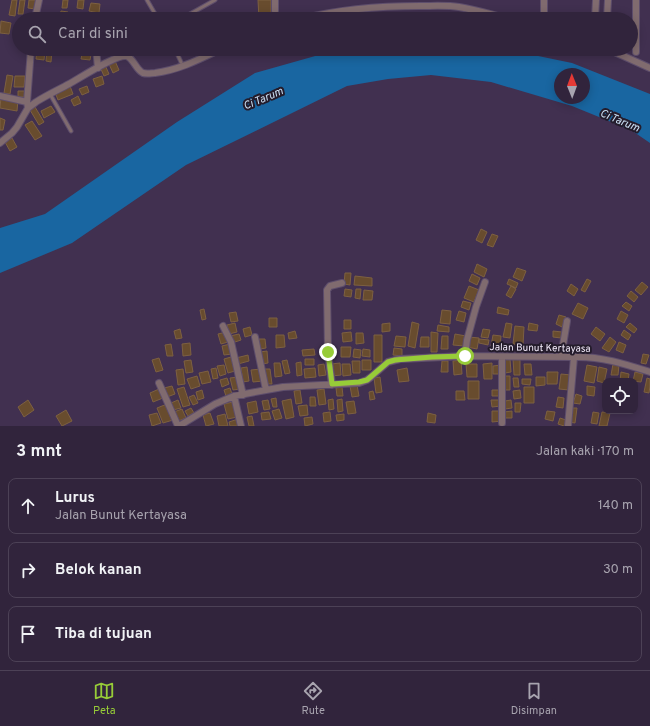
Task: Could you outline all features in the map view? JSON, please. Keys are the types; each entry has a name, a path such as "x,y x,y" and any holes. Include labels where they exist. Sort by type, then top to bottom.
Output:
{"street":[{"path":"36,12 39,0"},
{"path":"275,0 275,11"},
{"path":"544,0 544,12"},
{"path":"595,12 596,0"},
{"path":"607,12 608,0"},
{"path":"636,0 636,12"},
{"path":"336,12 388,6 458,6 485,12"},
{"path":"0,143 12,133 28,105 30,56"},
{"path":"97,56 98,68"},
{"path":"0,96 28,105 98,68 125,56 129,57 135,66 146,74 158,73 183,67 206,56"},
{"path":"623,56 650,68"},
{"path":"465,356 467,340 476,307 486,282"},
{"path":"332,384 328,352 327,290 330,286 342,283"},
{"path":"561,357 567,321"},
{"path":"222,326 230,342 243,395"},
{"path":"256,337 266,390"},
{"name":"Jalan Bunut Kertayasa","path":"178,426 215,404 234,396 299,386 359,382 367,380 388,362 395,360 465,356 586,357 613,361 650,372"},
{"path":"502,357 502,423"},
{"path":"568,426 574,357"},
{"path":"159,383 178,426"},
{"path":"234,396 241,426"}],"lane":[{"path":"147,0 154,12"},
{"path":"194,12 215,0"},
{"path":"178,56 181,62"},
{"path":"50,94 71,131"}],"water":[{"name":"Ci Tarum","path":"315,56 538,56 572,63 585,68 554,68 554,101 491,82 431,75 388,79 347,86 186,165 72,243 0,273 0,228 45,214 177,122 255,73"},
{"name":"Ci Tarum","path":"590,70 650,94 650,143 631,130 565,104 590,104"}],"building":[{"path":"12,0 17,0 16,12 12,12 12,16 9,15"},
{"path":"20,0 25,0 23,12 18,12"},
{"path":"29,0 36,0 35,9 28,8"},
{"path":"63,0 68,0 67,8 62,8"},
{"path":"78,0 84,0 83,9 77,8"},
{"path":"258,0 271,0 271,12 259,12"},
{"path":"91,3 100,4 99,12 89,11"},
{"path":"1,21 11,23 9,34 0,33"},
{"path":"36,56 44,56 44,60 36,59"},
{"path":"46,56 52,56 51,62 46,61"},
{"path":"82,56 91,56 90,60 81,59"},
{"path":"115,61 119,70 113,73 109,64"},
{"path":"105,65 109,74 104,76 100,67"},
{"path":"7,75 13,76 10,94 4,93"},
{"path":"15,76 25,76 24,87 14,87"},
{"path":"102,76 104,84 96,87 93,79"},
{"path":"70,86 73,94 58,100 55,92"},
{"path":"87,86 89,92 82,95 79,89"},
{"path":"18,91 25,91 25,97 18,97"},
{"path":"78,96 81,103 74,106 71,100"},
{"path":"1,97 18,100 17,111 0,108"},
{"path":"51,106 55,112 44,118 41,111"},
{"path":"35,107 44,122 39,125 30,110"},
{"path":"0,118 5,120 3,130 0,130"},
{"path":"32,121 42,136 35,140 25,125"},
{"path":"12,138 17,147 10,151 5,142"},
{"path":"481,229 487,232 482,243 476,240"},
{"path":"492,234 498,236 493,247 487,245"},
{"path":"477,264 487,269 484,277 474,272"},
{"path":"517,268 526,271 522,281 513,277"},
{"path":"345,273 351,273 350,285 344,284"},
{"path":"472,274 480,278 477,285 469,281"},
{"path":"355,276 372,278 372,286 354,285"},
{"path":"509,279 518,283 516,288 507,284"},
{"path":"587,279 591,281 585,292 581,290"},
{"path":"642,282 648,287 641,295 635,290"},
{"path":"571,284 578,289 574,296 567,291"},
{"path":"469,286 479,290 474,302 464,298"},
{"path":"511,286 516,289 511,298 506,295"},
{"path":"345,289 352,290 351,297 344,296"},
{"path":"356,289 361,289 360,299 355,298"},
{"path":"364,290 373,291 372,300 363,300"},
{"path":"631,291 638,297 634,302 627,296"},
{"path":"463,301 471,303 469,310 461,307"},
{"path":"626,302 632,306 629,311 622,306"},
{"path":"578,303 588,308 583,319 572,314"},
{"path":"498,307 509,310 508,315 497,313"},
{"path":"204,309 206,319 202,320 200,310"},
{"path":"442,310 451,311 450,324 440,323"},
{"path":"459,311 466,313 464,322 456,320"},
{"path":"621,311 628,315 624,323 617,319"},
{"path":"236,312 238,321 231,322 229,313"},
{"path":"559,315 566,317 562,327 556,324"},
{"path":"269,318 277,318 277,327 269,327"},
{"path":"344,320 351,320 351,329 344,329"},
{"path":"412,322 419,324 415,348 408,346"},
{"path":"235,323 237,332 229,334 227,325"},
{"path":"390,323 390,331 382,332 382,324"},
{"path":"506,323 512,324 510,338 503,337"},
{"path":"529,323 538,325 537,331 528,330"},
{"path":"630,323 637,329 634,333 626,327"},
{"path":"438,325 449,327 449,332 437,331"},
{"path":"515,326 524,327 523,345 513,344"},
{"path":"250,327 252,335 245,337 243,329"},
{"path":"596,327 605,334 600,341 591,334"},
{"path":"180,329 182,338 176,339 174,331"},
{"path":"483,329 490,330 488,338 481,337"},
{"path":"624,330 631,335 628,340 621,335"},
{"path":"295,331 297,338 289,339 288,333"},
{"path":"553,331 562,332 561,338 553,337"},
{"path":"226,332 228,342 221,344 218,334"},
{"path":"351,332 352,341 343,342 342,333"},
{"path":"431,332 438,333 437,352 431,352"},
{"path":"356,333 363,333 364,343 356,344"},
{"path":"239,334 241,340 232,343 230,336"},
{"path":"455,334 466,336 464,346 453,345"},
{"path":"276,335 284,335 285,347 276,348"},
{"path":"374,335 382,335 382,362 374,362"},
{"path":"493,335 501,336 500,347 491,346"},
{"path":"396,336 406,337 405,347 394,346"},
{"path":"442,336 448,336 448,349 441,349"},
{"path":"421,337 429,337 429,347 420,347"},
{"path":"469,337 479,338 477,349 467,347"},
{"path":"610,337 616,342 609,352 602,348"},
{"path":"259,339 265,339 266,348 260,349"},
{"path":"479,339 489,340 488,345 479,343"},
{"path":"619,342 626,345 623,353 616,350"},
{"path":"190,343 191,355 183,356 182,344"},
{"path":"171,344 173,356 167,356 165,345"},
{"path":"230,344 232,354 224,355 222,346"},
{"path":"341,347 351,347 350,357 341,357"},
{"path":"394,348 402,349 402,356 393,355"},
{"path":"314,349 315,355 303,356 302,350"},
{"path":"354,349 361,350 360,358 353,357"},
{"path":"363,349 370,350 370,357 362,356"},
{"path":"267,351 268,363 262,364 260,352"},
{"path":"643,354 649,355 646,364 641,363"},
{"path":"248,355 249,361 238,364 236,358"},
{"path":"231,357 235,371 228,373 224,359"},
{"path":"159,358 163,370 156,372 152,360"},
{"path":"305,359 314,359 314,365 305,365"},
{"path":"505,359 510,359 511,372 505,373"},
{"path":"513,359 520,359 520,375 514,375"},
{"path":"191,360 193,372 186,373 184,361"},
{"path":"287,360 290,373 285,374 282,361"},
{"path":"362,360 371,360 371,370 362,370"},
{"path":"461,360 462,374 454,375 453,361"},
{"path":"352,361 360,361 360,373 353,373"},
{"path":"442,361 448,361 448,372 441,372"},
{"path":"301,362 302,375 297,376 296,363"},
{"path":"274,363 280,363 282,376 275,377"},
{"path":"340,363 341,375 332,376 331,364"},
{"path":"492,363 492,379 484,379 483,364"},
{"path":"324,364 326,375 319,376 318,365"},
{"path":"342,364 350,364 351,375 343,376"},
{"path":"466,364 477,364 477,377 467,377"},
{"path":"524,364 531,364 532,375 525,375"},
{"path":"613,364 619,365 618,375 611,375"},
{"path":"224,365 226,374 220,376 217,366"},
{"path":"501,365 501,374 493,374 493,366"},
{"path":"587,365 597,367 594,383 584,381"},
{"path":"247,367 249,381 243,382 241,368"},
{"path":"599,367 607,369 605,378 602,378 602,382 597,381"},
{"path":"216,368 218,378 213,379 211,369"},
{"path":"315,368 316,377 305,378 304,369"},
{"path":"407,368 409,381 399,382 397,370"},
{"path":"183,369 185,384 178,385 176,370"},
{"path":"261,369 263,381 253,382 251,370"},
{"path":"265,369 270,369 272,384 266,384"},
{"path":"208,371 211,382 202,384 199,373"},
{"path":"547,372 558,372 557,384 547,384"},
{"path":"621,372 629,374 628,378 620,378"},
{"path":"635,372 643,374 641,382 638,382 638,378 634,378"},
{"path":"561,374 571,375 569,390 559,389"},
{"path":"197,376 200,386 191,389 187,379"},
{"path":"505,376 510,376 510,390 504,390"},
{"path":"238,377 240,389 233,390 230,378"},
{"path":"380,377 382,392 376,393 374,378"},
{"path":"536,377 545,377 545,385 536,386"},
{"path":"227,378 229,384 222,387 220,380"},
{"path":"513,378 518,378 519,387 514,387"},
{"path":"647,378 650,379 649,393 644,392"},
{"path":"522,379 531,379 530,385 522,384"},
{"path":"468,381 479,381 479,399 468,399"},
{"path":"357,385 359,396 352,397 350,386"},
{"path":"172,386 175,394 167,397 164,388"},
{"path":"587,386 595,387 594,396 587,395"},
{"path":"184,387 190,405 183,407 177,389"},
{"path":"342,387 343,396 337,396 336,388"},
{"path":"524,387 534,387 534,403 524,403"},
{"path":"230,388 232,394 226,396 224,390"},
{"path":"159,389 163,398 153,402 150,393"},
{"path":"324,389 326,404 319,405 317,390"},
{"path":"202,390 204,398 198,400 196,392"},
{"path":"300,390 302,403 296,404 294,391"},
{"path":"492,390 501,390 501,396 492,396"},
{"path":"520,390 521,398 514,399 513,391"},
{"path":"373,391 375,399 370,400 369,392"},
{"path":"456,391 464,391 465,400 456,400"},
{"path":"576,394 582,396 580,404 573,403"},
{"path":"194,395 198,403 193,405 189,397"},
{"path":"310,397 315,397 316,406 310,406"},
{"path":"558,397 564,398 563,408 556,407"},
{"path":"276,398 277,407 273,407 271,399"},
{"path":"291,399 294,417 286,419 282,401"},
{"path":"333,399 334,409 329,410 328,400"},
{"path":"342,399 343,411 338,412 337,400"},
{"path":"28,400 34,410 24,417 18,407"},
{"path":"178,400 181,408 173,410 171,403"},
{"path":"268,400 270,409 264,410 262,401"},
{"path":"491,400 501,400 501,406 492,407"},
{"path":"511,400 512,408 505,409 505,401"},
{"path":"256,401 258,412 249,414 247,403"},
{"path":"354,401 356,413 348,414 346,402"},
{"path":"233,402 237,417 228,419 224,404"},
{"path":"515,403 521,403 520,412 515,412"},
{"path":"167,404 173,420 163,423 157,408"},
{"path":"307,405 308,415 300,416 298,406"},
{"path":"191,408 194,413 188,416 185,411"},
{"path":"571,408 577,408 575,423 569,422"},
{"path":"182,409 186,418 178,421 174,412"},
{"path":"279,409 282,418 275,420 272,411"},
{"path":"66,410 72,421 62,426 56,416"},
{"path":"492,411 501,411 502,421 492,422"},
{"path":"512,411 512,418 505,418 504,412"},
{"path":"547,411 555,412 553,421 545,419"},
{"path":"269,412 271,419 262,420 261,413"},
{"path":"330,412 331,421 324,422 323,413"},
{"path":"593,412 599,413 597,424 591,423"},
{"path":"602,412 602,414 610,414 607,426 599,426"},
{"path":"157,413 161,423 152,426 149,415"},
{"path":"210,413 214,424 206,426 203,415"},
{"path":"428,413 436,415 435,423 427,422"},
{"path":"225,414 228,426 219,426 217,416"},
{"path":"344,414 344,420 337,421 336,415"},
{"path":"252,416 254,426 249,426 247,417"},
{"path":"312,417 313,424 305,426 304,418"},
{"path":"560,418 566,420 564,426 558,424"},
{"path":"238,419 240,426 230,426 229,422"}],"route":[{"path":"328,352 332,384 367,380 388,362 395,360 465,356"}]}
